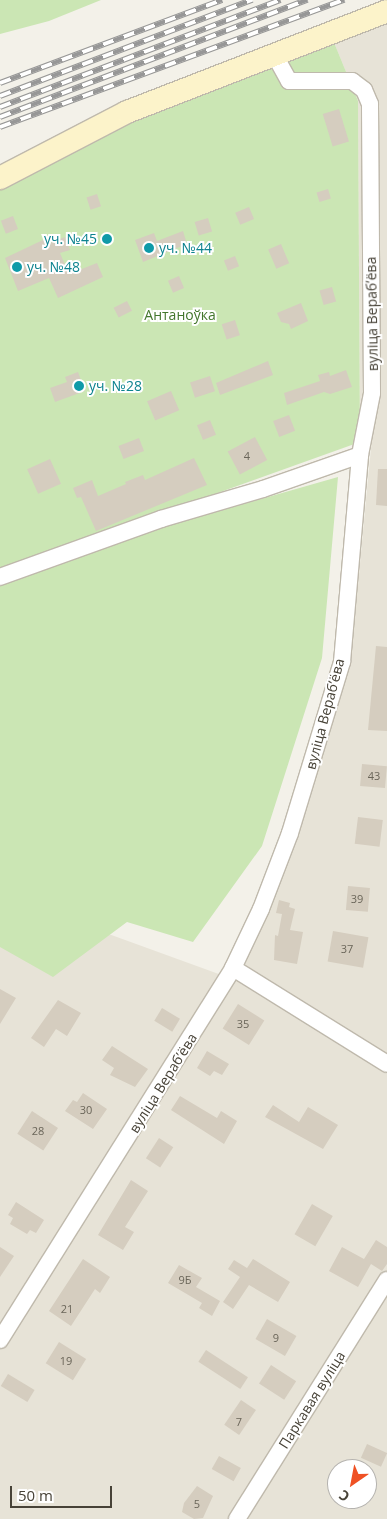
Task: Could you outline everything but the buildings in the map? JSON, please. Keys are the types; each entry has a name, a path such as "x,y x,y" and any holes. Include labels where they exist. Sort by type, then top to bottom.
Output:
{"street":[{"path":"0,178 127,112 387,11"},
{"name":"вуліца Верабʼёва","path":"0,1340 233,968 262,909 290,833 342,662 360,455 368,423 373,371 370,104 364,90 352,81 289,81 274,54"},
{"path":"0,577 161,519 263,489 360,455"},
{"path":"233,968 387,1064"},
{"name":"Паркавая вуліца","path":"236,1519 387,1280"}],"shaded area":[{"path":"387,23 387,1519 0,1519 0,920 15,900 238,981 297,838 352,647 372,438 360,442 358,101 333,40"}],"green space":[{"path":"0,0 101,0 49,21 0,34"},
{"name":"Антаноўка","path":"333,40 358,101 360,442 0,571 0,188 120,125"},
{"path":"338,477 322,658 262,846 193,942 127,922 53,977 0,947 0,574"}],"railway":[{"path":"0,83 222,0"},
{"path":"0,96 252,0"},
{"path":"0,107 280,0"},
{"path":"0,117 307,0"},
{"path":"0,127 344,0"}],"place":[{"name":"уч. №45","path":"107,239"},
{"name":"уч. №44","path":"149,248"},
{"name":"уч. №48","path":"17,267"},
{"name":"уч. №28","path":"79,386"}]}
